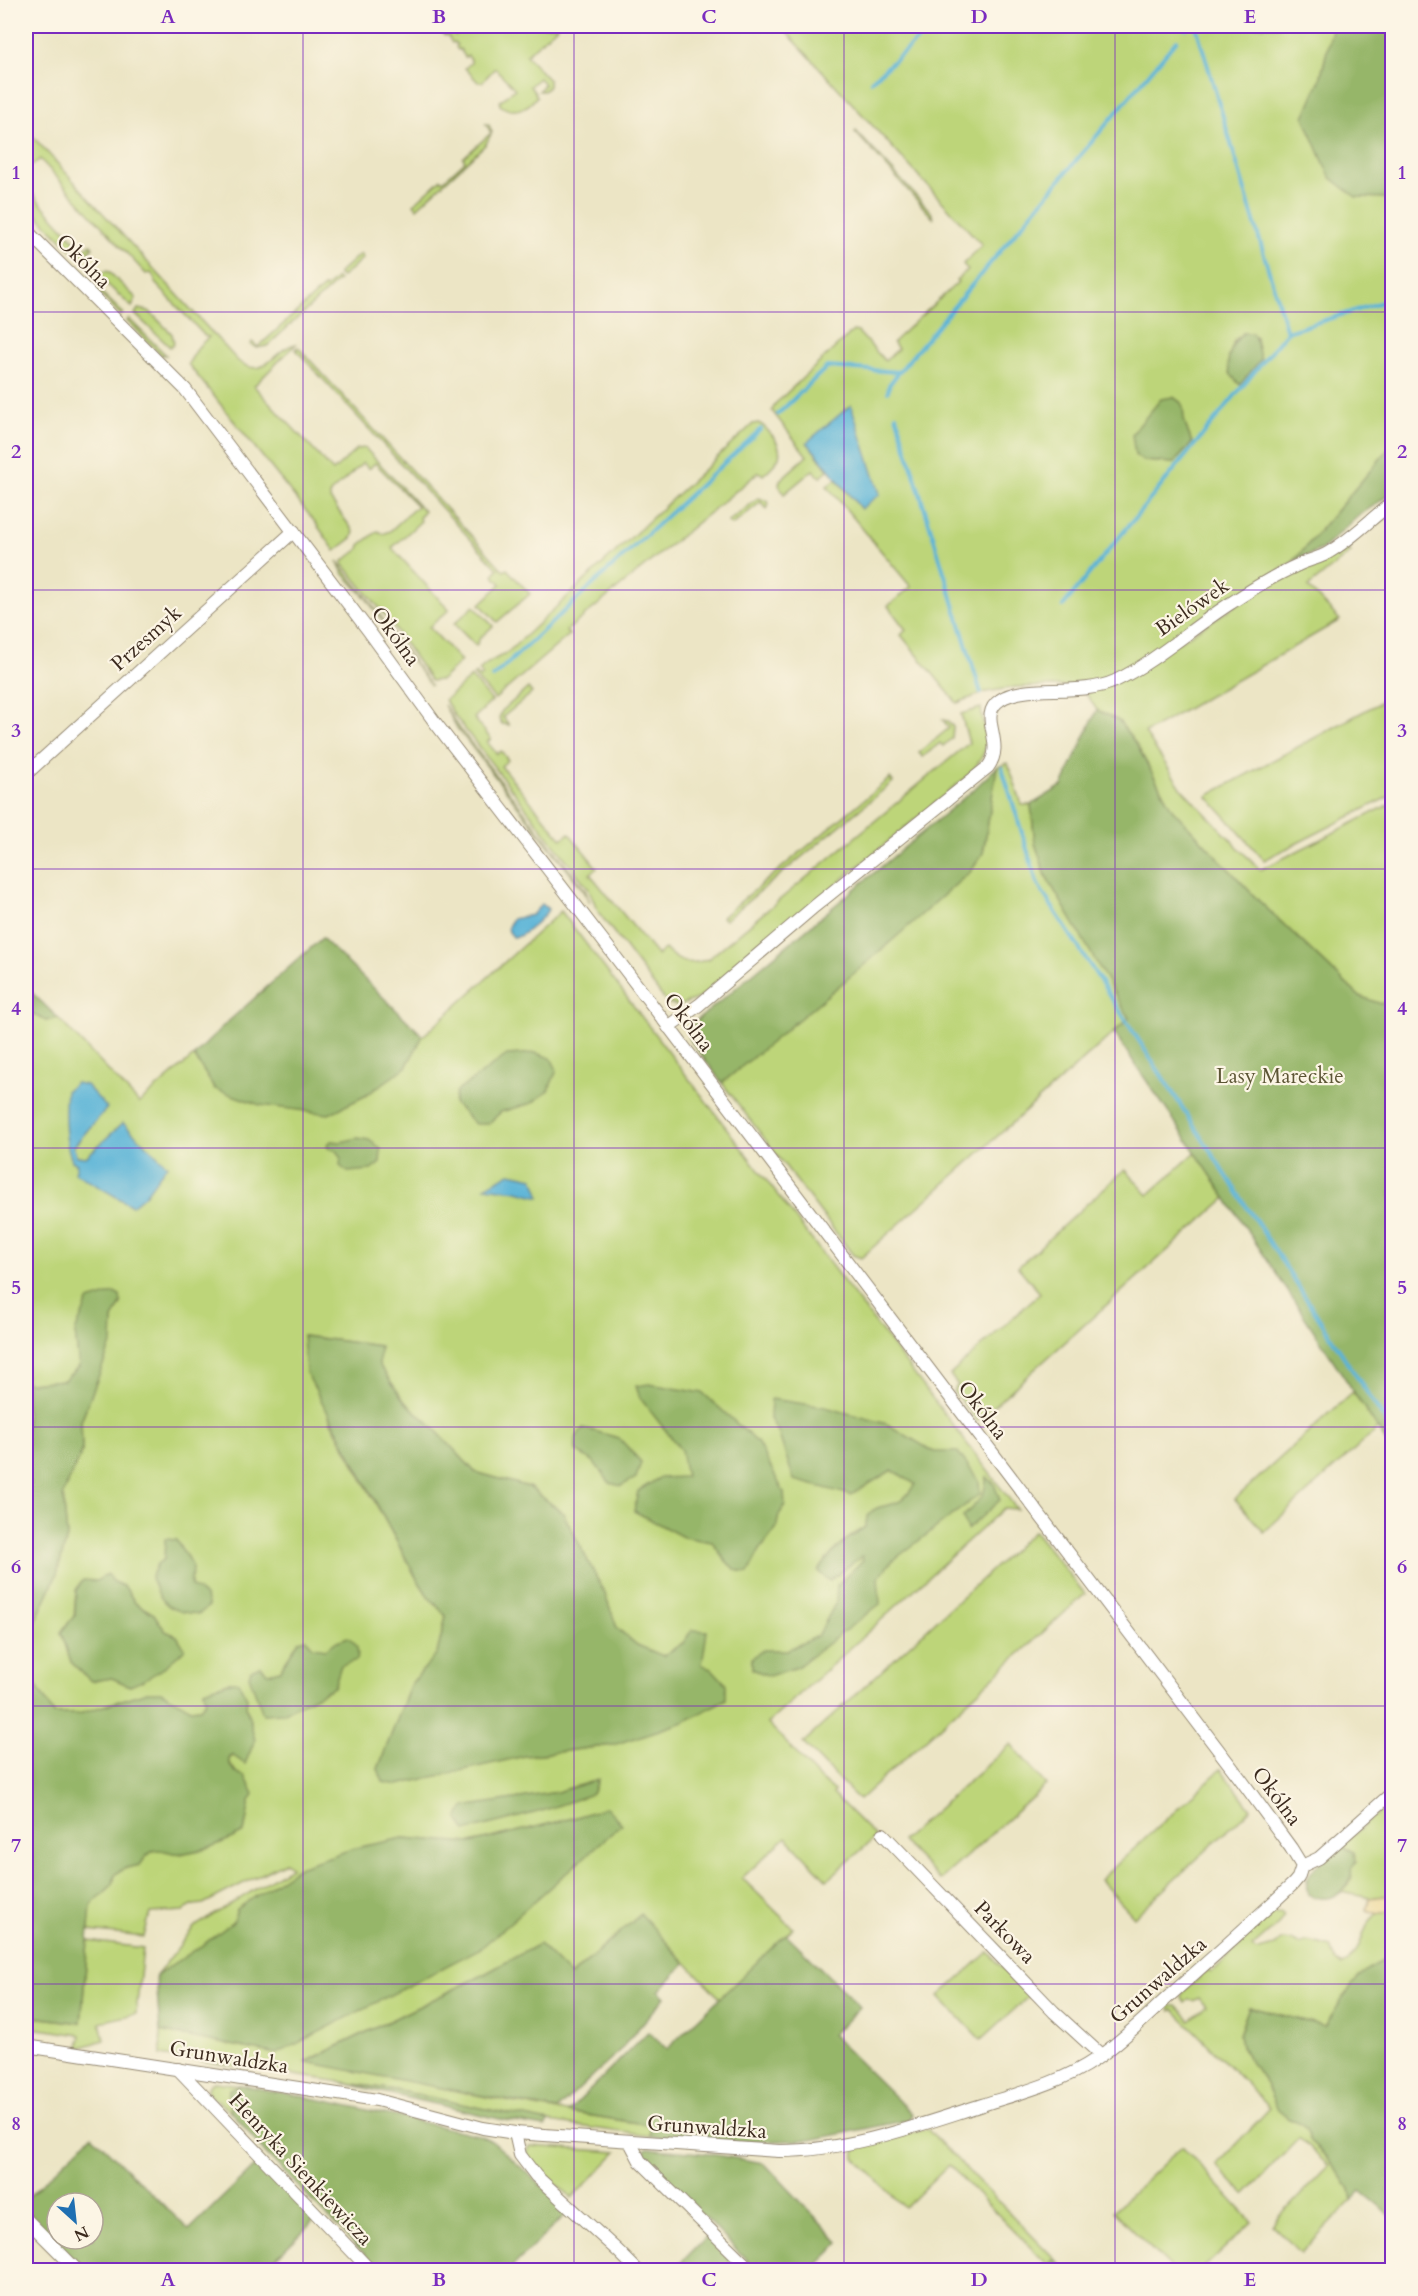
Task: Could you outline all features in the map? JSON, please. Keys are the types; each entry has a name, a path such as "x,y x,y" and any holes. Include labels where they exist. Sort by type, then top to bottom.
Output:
{"street":[{"name":"Okólna","path":"26,230 185,389 294,531 434,721 1300,1862"},
{"name":"Bielówek","path":"668,1027 699,1005 814,906 988,767 994,757 996,745 990,726 990,716 998,701 1012,694 1090,689 1114,681 1148,662 1195,626 1261,584 1300,564 1324,555 1392,503"},
{"name":"Przesmyk","path":"26,774 294,531"},
{"name":"Grunwaldzka","path":"26,2046 377,2100 483,2128 515,2133 779,2151 808,2150 842,2144 916,2126 1001,2099 1061,2078 1082,2068 1101,2055 1211,1960 1293,1884 1298,1878 1300,1862 1319,1858 1392,1793"},
{"name":"Parkowa","path":"883,1834 1054,2012 1101,2055"},
{"name":"Henryka Sienkiewicza","path":"178,2069 370,2271"},
{"path":"515,2133 520,2155 536,2176 637,2271"},
{"path":"630,2142 640,2161 751,2271"},
{"path":"26,2219 77,2271"}],"green space":[{"path":"439,26 445,26 456,36 447,26 558,26 526,55 549,80 549,86 544,91 539,91 544,84 539,78 530,86 537,96 529,104 515,110 505,108 500,105 500,101 515,89 495,68 482,82 478,82 465,68 471,60 468,56 465,57 460,49 458,50 457,45 452,43 447,34 445,36 442,33 444,31"},
{"path":"781,26 1333,26 1320,80 1305,117 1356,197 1392,198 1392,445 1294,561 1143,660 1106,679 1064,686 1016,687 986,692 957,703 901,635 906,630 888,606 911,587 827,486 836,479 861,509 807,442 828,470 820,477 813,470 784,494 779,485 780,480 807,456 772,411 775,404 853,331 858,332 885,361 898,349 893,342 958,282 956,280 968,270 963,264 982,245","holes":["1243,333 1256,337 1258,353 1231,352 1234,341","1183,418 1192,443 1174,463 1143,461 1135,455"]},
{"path":"1333,26 1392,26 1392,198 1356,197 1330,177 1304,117 1320,80"},
{"path":"486,124 492,132 486,144 417,208 414,204 465,161 463,158 491,133"},
{"path":"26,129 238,361 256,368 263,366 281,351 296,344 254,386 333,471 357,449 365,448 424,511 419,518 421,521 392,548 449,610 429,627 461,661 441,680 431,681 385,615 343,564 343,561 359,549 360,545 378,531 383,534 390,531 417,506 375,463 369,469 363,463 330,493 330,499 354,532 352,538 335,551 315,522 188,364 199,346 209,337 205,336 155,283 155,278 151,273 146,274 40,159 33,165 26,160"},
{"path":"855,132 931,212 934,219"},
{"path":"26,187 83,250 91,244 93,247 81,259 26,204"},
{"path":"26,217 71,261 63,258 26,222"},
{"path":"360,254 363,258 342,277 338,274"},
{"path":"106,271 136,298 132,307 97,275"},
{"path":"337,278 339,280 267,346 257,348 251,345 252,342 258,347"},
{"path":"90,282 123,313 121,315 93,288"},
{"path":"138,309 149,311 172,334 174,343 170,347 135,314"},
{"path":"129,319 166,355 161,355 127,321"},
{"path":"1243,333 1252,333 1261,359 1240,385 1230,373 1228,362 1233,345"},
{"path":"298,347 504,571 507,569 530,594 497,622 480,604 501,584 493,575 498,569 297,351"},
{"path":"1173,397 1183,406 1185,424 1192,443 1174,463 1143,461 1135,455 1132,434 1161,399"},
{"path":"758,423 772,435 779,447 779,457 773,466 763,475 759,472 566,631 569,635 495,699 473,675 476,673 480,678 483,675 479,670 508,652 753,424"},
{"path":"1392,445 1392,493 1357,517 1322,549 1294,561"},
{"path":"759,498 767,501 769,504 767,509 761,502 732,525 728,522"},
{"path":"1346,548 1351,552 1308,587 1340,620 1145,733 1182,789 1260,870 1392,803 1392,998 1381,1004 1359,996 1258,900 1172,809 1136,744 1119,721 1097,710 1086,694 1188,636 1269,584"},
{"path":"337,561 367,598 431,686 366,598 343,573"},
{"path":"474,606 493,626 480,638 476,646 454,624"},
{"path":"471,677 492,701 474,718 491,739 487,742 497,754 501,751 508,760 501,766 562,839 569,833 597,868 590,874 657,955 665,949 680,960 690,963 708,959 969,743 961,714 981,708 986,739 984,753 965,778 699,998 678,1006 667,1003 599,913 588,888 454,715 445,700"},
{"path":"528,688 532,693 503,717 509,725 502,724 499,718 502,711"},
{"path":"1392,696 1392,795 1264,860 1207,796"},
{"path":"444,705 460,729 585,890 590,903 584,891 457,728"},
{"name":"Lasy Mareckie","path":"1097,710 1119,721 1136,744 1172,809 1258,900 1359,996 1381,1004 1392,998 1392,1451 1114,1032 1129,1018 1046,876 1035,843 1031,805 1062,786"},
{"path":"943,720 948,721 953,727 952,738 943,746 940,743 923,757 919,753 949,728"},
{"path":"1008,763 1022,805 1031,805 1035,843 1046,876 1130,1018 861,1258 853,1255 722,1083 971,871 983,853 997,767"},
{"path":"997,767 983,853 971,871 870,960 722,1083 689,1038 694,1023 972,791"},
{"path":"890,778 893,782 725,920 722,917"},
{"path":"561,911 1017,1509 1004,1508 768,1723 876,1837 827,1880 786,1837 742,1878 793,1928 720,1998 640,1915 570,1976 539,1944 481,1976 307,2061 541,2108 650,2125 650,2136 549,2122 395,2090 161,2055 160,2031 277,2054 606,1808 471,1843 403,1838 238,1909 233,1922 156,1976 194,1927 291,1867 285,1862 203,1904 194,1905 183,1911 150,1913 144,1937 89,1931 90,1905 113,1884 115,1874 139,1865 147,1854 160,1848 182,1854 244,1832 248,1809 247,1797 229,1759 255,1741 246,1706 229,1682 204,1690 206,1701 200,1708 191,1709 147,1692 79,1714 53,1714 26,1669 26,1654 32,1629 57,1574 67,1537 63,1494 82,1451 81,1421 111,1342 113,1319 121,1303 75,1332 79,1366 64,1380 26,1382 26,1010 46,1021 58,1018 139,1103 194,1056 215,1089 406,1067 423,1036","holes":["76,1083 106,1108 73,1147 77,1156 86,1157 123,1123 167,1166 72,1161","303,1336 379,1346 379,1365 405,1402 429,1423 475,1472 529,1487 563,1513 605,1594 617,1628 637,1645 663,1656 683,1643 692,1630 702,1665 613,1745 525,1756 378,1769 411,1684 437,1654 446,1616 428,1596 416,1577 331,1422","97,1581 114,1582 125,1587 135,1603 154,1614 165,1631 177,1636 130,1686 112,1678 91,1681 71,1662 76,1590","598,1780 592,1794 557,1792"]},
{"path":"322,938 423,1036 406,1067 365,1096 329,1114 260,1105 215,1089 194,1056 221,1028"},
{"path":"26,987 58,1018 46,1021 26,1010"},
{"path":"536,1053 551,1058 557,1070 548,1091 532,1103 501,1112 488,1124 475,1124 454,1103 456,1092 507,1055"},
{"path":"358,1138 369,1140 381,1149 380,1163 371,1170 348,1172 340,1166 341,1156 337,1151 328,1148 327,1144 331,1141 341,1142"},
{"path":"1196,1152 1226,1198 977,1421 953,1391 958,1385 950,1375 1040,1293 1018,1267 1125,1169 1148,1195"},
{"path":"114,1293 120,1296 121,1303 113,1319 112,1342 81,1421 82,1451 63,1494 67,1537 57,1574 32,1629 26,1654 26,1382 64,1380 79,1367 75,1332 88,1301"},
{"path":"303,1336 380,1346 379,1365 405,1402 429,1423 475,1472 529,1487 563,1513 605,1594 617,1628 637,1645 663,1656 683,1643 692,1630 707,1631 702,1665 711,1668 726,1684 726,1699 684,1722 613,1745 525,1756 398,1785 383,1782 378,1769 411,1684 437,1654 446,1616 428,1596 416,1577 306,1372"},
{"path":"649,1384 703,1393 757,1442 769,1464 784,1493 785,1505 779,1515 776,1529 760,1550 748,1573 731,1566 712,1542 683,1537 634,1511 638,1491 659,1478 686,1477 681,1450 640,1398 636,1386"},
{"path":"1353,1392 1378,1428 1264,1532 1235,1499"},
{"path":"771,1399 825,1407 887,1424 934,1452 958,1452 979,1481 980,1494 891,1562 878,1578 880,1604 797,1667 769,1676 752,1669 752,1658 763,1650 787,1650 818,1636 836,1602 837,1585 863,1560 862,1556 829,1581 818,1571 823,1564 839,1546 865,1527 869,1514 873,1510 901,1501 915,1484 892,1470 851,1495 794,1480 778,1432 770,1419"},
{"path":"583,1428 619,1438 641,1462 636,1478 621,1486 610,1483 593,1461 576,1451 575,1439"},
{"path":"987,1477 994,1484 1000,1500 967,1530 963,1517 983,1496"},
{"path":"1034,1531 1085,1594 859,1800 803,1743"},
{"path":"165,1539 176,1540 192,1565 191,1586 205,1596 209,1606 199,1614 168,1606 155,1588 151,1578 157,1564 164,1559"},
{"path":"107,1574 114,1582 125,1587 135,1603 154,1614 165,1631 177,1636 185,1649 159,1670 130,1686 112,1678 91,1681 71,1662 61,1632 75,1615 76,1590 83,1580 97,1581"},
{"path":"348,1637 357,1647 357,1660 341,1665 334,1687 283,1713 263,1714 249,1676 251,1670 260,1666 268,1673 280,1670 299,1641 306,1639 313,1647 326,1649"},
{"path":"26,1669 54,1714 79,1714 147,1692 161,1692 191,1709 200,1708 206,1701 204,1690 229,1682 238,1682 247,1698 246,1706 255,1740 245,1764 232,1755 229,1759 234,1771 245,1776 254,1794 250,1801 244,1832 193,1852 178,1854 157,1850 152,1852 140,1865 126,1868 115,1874 113,1884 91,1905 81,2023 26,2016"},
{"path":"1011,1744 1046,1785 940,1880 902,1841"},
{"path":"1221,1769 1251,1809 1134,1917 1100,1880"},
{"path":"598,1780 592,1794 542,1811 465,1831 458,1819 464,1807 557,1792"},
{"path":"1392,1801 1392,1895 1370,1898 1342,1892 1349,1885 1352,1877 1342,1845"},
{"path":"606,1807 622,1824 481,1948 277,2054 160,2031 156,1976 233,1922 237,1909 299,1867 355,1848 403,1838 471,1843 577,1817"},
{"path":"1342,1845 1354,1852 1356,1861 1344,1890 1331,1897 1323,1898 1308,1894 1307,1886 1311,1872"},
{"path":"1392,1910 1392,1958 1384,1960 1335,2011 1325,2026 1249,2007 1239,2034 1241,2046 1266,2084 1279,2110 1289,2119 1304,2126 1310,2142 1327,2157 1350,2189 1352,2200 1301,2253 1272,2225 1329,2165 1299,2138 1245,2195 1216,2165 1270,2108 1173,2009 1171,2011 1168,2005 1176,2005 1190,2020 1206,2007 1199,1998 1193,2001 1189,1999 1185,2003 1182,1998 1183,1992 1209,1969 1212,1972 1241,1945 1238,1942 1268,1915 1281,1912 1284,1916 1252,1947 1256,1951 1274,1946 1281,1940 1299,1944 1307,1941 1331,1947 1336,1961 1342,1966 1355,1954 1372,1919 1380,1913"},
{"path":"641,1914 685,1963 659,1991 665,1997 620,2050 557,2110 306,2062 481,1976 539,1944 571,1976"},
{"path":"786,1934 860,2007 832,2035 912,2114 908,2120 810,2140 736,2142 650,2136 650,2125 568,2112 648,2032 667,2049"},
{"path":"88,1941 143,1948 136,2014 100,2022 104,2040 79,2048 81,2035 26,2027 26,2016 81,2023"},
{"path":"988,1952 1029,1996 981,2040 939,1996"},
{"path":"1392,1958 1392,2216 1361,2191 1352,2200 1350,2189 1327,2157 1310,2142 1304,2126 1289,2119 1278,2110 1266,2084 1241,2046 1239,2035 1249,2007 1325,2026 1345,1994 1360,1976 1368,1969"},
{"path":"339,2082 395,2090 549,2122 545,2127 504,2120"},
{"path":"211,2083 240,2085 229,2090 228,2100 232,2112 209,2095 207,2089"},
{"path":"240,2085 332,2102 482,2136 492,2141 569,2211 509,2270 380,2270 262,2149 232,2112 228,2100 229,2089"},
{"path":"927,2129 1055,2259 1048,2265 949,2165 905,2208 855,2158 855,2147"},
{"path":"92,2135 189,2230 257,2164 315,2220 263,2270 83,2270 64,2251 105,2251 105,2191 45,2191 45,2231 26,2212 26,2199"},
{"path":"530,2146 617,2152 572,2198 526,2156"},
{"path":"1182,2146 1252,2222 1201,2270 1172,2270 1114,2211"},
{"path":"647,2148 710,2154 764,2163 840,2243 812,2270 757,2270 648,2161 643,2152"},
{"path":"708,2235 745,2270 674,2270"},
{"path":"1055,2259 1067,2270 1043,2270"}],"sand":[{"path":"1392,1895 1392,1910 1378,1914 1367,1910 1370,1898"}],"water":[{"path":"851,405 880,494 861,509 807,442"},
{"path":"542,904 548,909 543,916 528,930 514,938 508,927 512,919 532,915"},
{"path":"76,1083 86,1085 107,1108 73,1147 77,1156 86,1157 123,1123 167,1165 145,1195 132,1206 75,1173 77,1164 72,1161 67,1144 65,1109 66,1091"},
{"path":"510,1173 533,1178 540,1197 485,1187"}],"waterway":[{"path":"871,81 933,26"},
{"path":"1186,29 1189,26"},
{"path":"1063,606 1287,332 1196,26"},
{"path":"778,414 827,367 899,372 1177,40"},
{"path":"1287,332 1392,299"},
{"path":"888,392 889,385 899,372"},
{"path":"896,415 981,693"},
{"path":"493,677 761,429"},
{"path":"1002,768 1038,885 1392,1431"}]}
